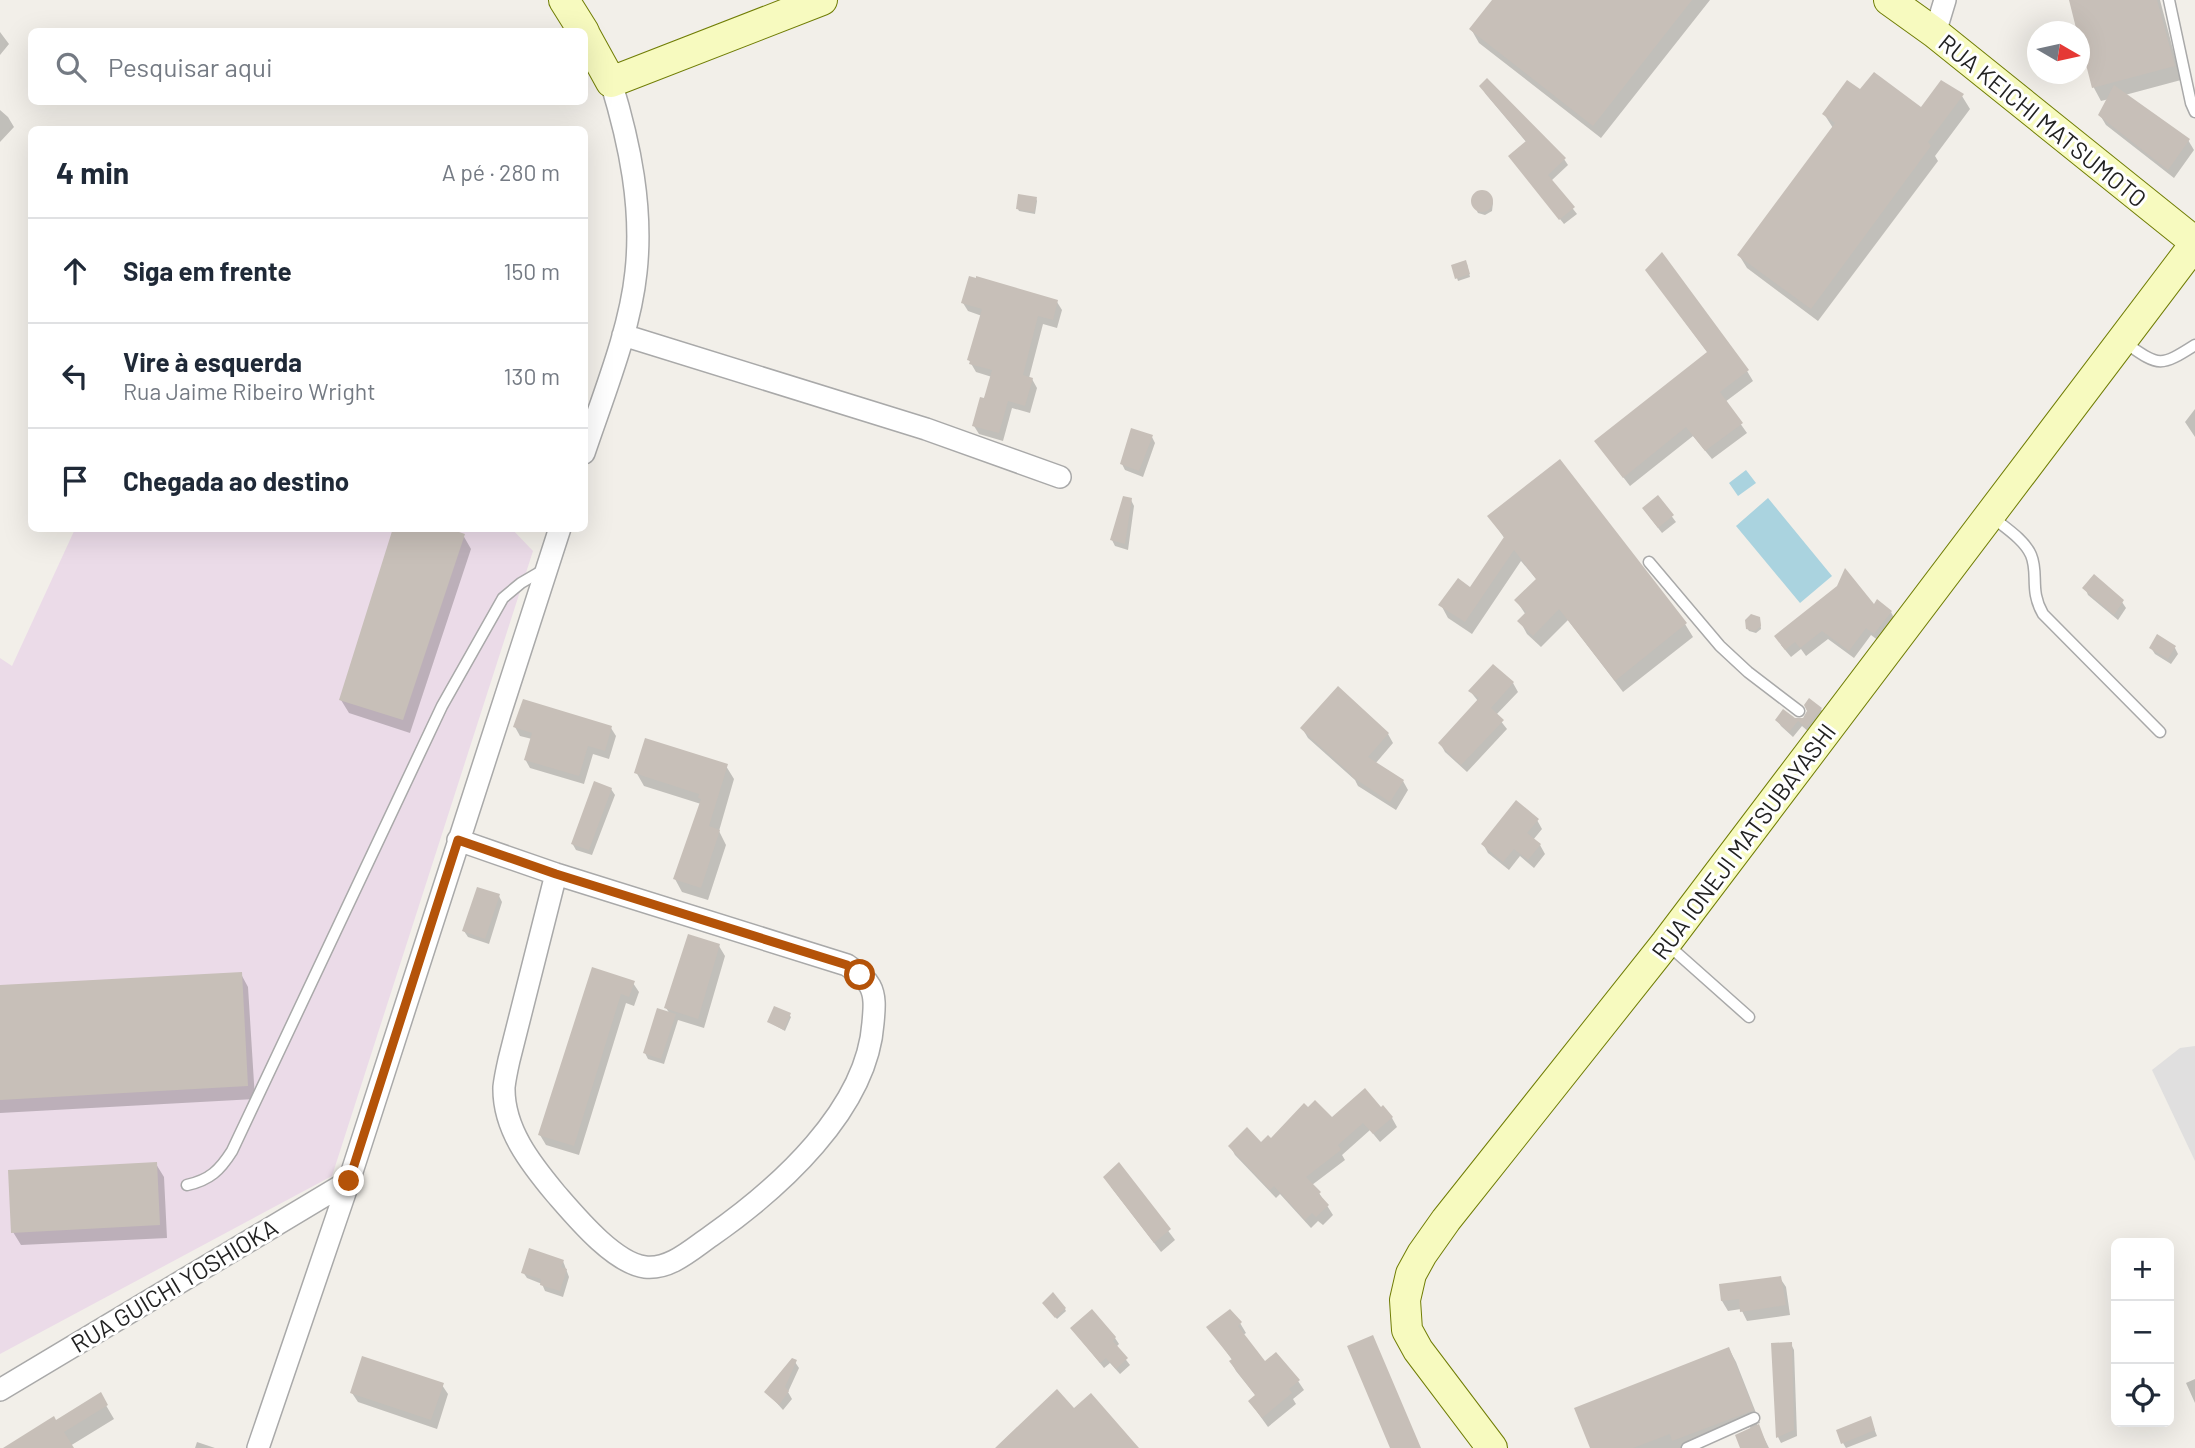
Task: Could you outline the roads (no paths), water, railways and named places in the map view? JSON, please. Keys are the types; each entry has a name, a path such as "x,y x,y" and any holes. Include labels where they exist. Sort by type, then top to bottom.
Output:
{"main road":[{"path":"564,0 582,28"},
{"path":"588,39 611,82 822,0"},
{"name":"RUA KEICHI MATSUMOTO","path":"1889,0 1935,33 2195,243"},
{"name":"RUA IONEJI MATSUBAYASHI","path":"1492,1448 1418,1350 1407,1330 1405,1300 1411,1274 1422,1254 1446,1220 1666,943 1820,727 1991,516 2195,243"}],"street":[{"path":"1935,33 1945,0"},
{"path":"588,441 623,335 636,274 638,229 635,186 625,127 611,82"},
{"path":"623,335 926,429 1060,477"},
{"path":"258,1448 349,1181 559,532"},
{"path":"458,840 556,874 847,965 871,987 875,1004 873,1033 856,1082 839,1114 796,1166 748,1209 674,1261 659,1267 643,1267 604,1245 533,1166 513,1129 505,1106 504,1085 509,1060 556,874"},
{"name":"RUA GUICHI YOSHIOKA","path":"0,1390 349,1181"}],"lane":[{"path":"2169,0 2195,112"},
{"path":"2122,341 2153,361 2161,362 2170,361 2195,345"},
{"path":"1991,516 2026,545 2032,557 2036,601 2043,614 2160,732"},
{"path":"1649,562 1720,646 1748,672 1799,711"},
{"path":"187,1185 203,1181 214,1174 232,1151 442,706 495,610 510,591 547,568"},
{"path":"1666,943 1749,1017"},
{"path":"1687,1448 1754,1419"}],"water":[{"path":"1746,470 1756,483 1738,496 1729,483"},
{"path":"1768,498 1832,576 1800,603 1736,526"}]}
